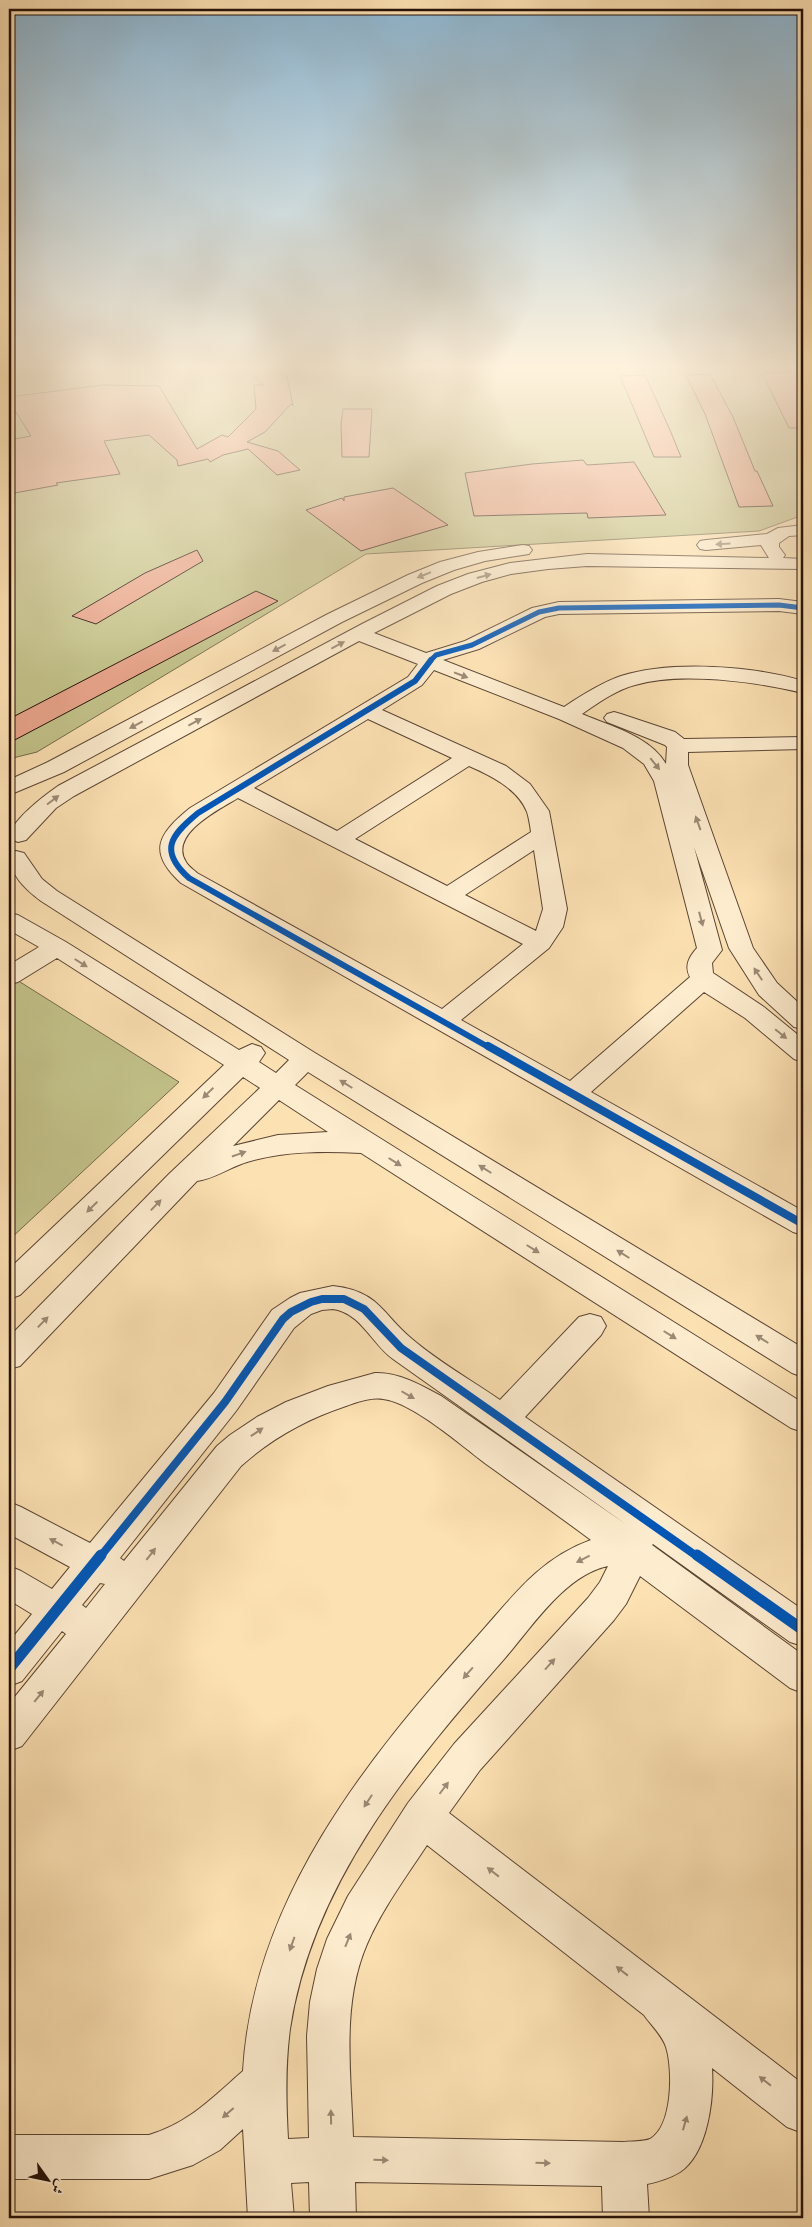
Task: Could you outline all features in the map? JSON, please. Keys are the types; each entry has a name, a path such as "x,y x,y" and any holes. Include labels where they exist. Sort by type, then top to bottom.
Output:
{"street":[{"path":"9,788 56,767 340,616 415,578 447,566 484,556 524,550 565,547 717,544 771,540 781,533 801,529"},
{"path":"771,540 770,548 772,552 784,559 802,564"},
{"path":"802,564 628,560 548,563 510,569 475,578 444,590 370,628 66,790 48,803 13,845 30,879 49,896 270,1037 803,1364"},
{"path":"803,608 779,605 559,608 539,612 472,645 436,655 415,681 198,813 179,828 171,845 174,863 189,878 803,1224"},
{"path":"340,616 370,628 450,650 574,710 638,737 667,737 678,746 803,743"},
{"path":"370,628 429,662 574,710 629,680 655,675 726,674 763,677 790,682 803,687"},
{"path":"368,711 498,771 522,789 538,811 544,834 555,909 551,927 540,943 444,1021"},
{"path":"638,737 664,781 710,950"},
{"path":"678,746 677,765 741,948 768,989 803,1021"},
{"path":"338,840 468,757"},
{"path":"238,789 540,943"},
{"path":"448,896 544,834"},
{"path":"9,920 56,947 803,1419"},
{"path":"9,976 56,947"},
{"path":"741,948 710,950 699,963 699,971 703,979 746,1006 803,1053"},
{"path":"573,1093 703,979"},
{"path":"9,1287 239,1063 270,1037"},
{"path":"9,1356 179,1181 306,1059"},
{"path":"179,1181 212,1163 248,1150 296,1142 326,1140 364,1143"},
{"path":"9,1669 225,1402 283,1319 293,1309 306,1302 320,1298 336,1298 350,1301 363,1308 401,1348 503,1419 803,1676"},
{"path":"503,1419 590,1326"},
{"path":"368,1387 401,1348"},
{"path":"9,1733 229,1456 249,1438 297,1410 323,1400 368,1387 384,1386 402,1390 640,1535 803,1630"},
{"path":"9,1516 130,1582"},
{"path":"332,2218 328,2036 331,2002 348,1938 362,1910 422,1817 467,1757 582,1628 602,1609 623,1575 640,1535"},
{"path":"271,2218 264,2123 267,2034 290,1947 312,1895 338,1848 393,1764 422,1725 544,1588 578,1561 640,1535"},
{"path":"9,1582 92,1630"},
{"path":"422,1817 803,2111"},
{"path":"267,2162 332,2159 623,2164 645,2163 665,2156 679,2141 687,2119 692,2078 690,2056 683,2035 659,2000"},
{"path":"9,2157 149,2157 177,2149 204,2134 265,2081"},
{"path":"623,2164 626,2218"}],"shaded area":[{"path":"9,471 803,471 803,515 759,531 366,554 37,752 9,759"},
{"path":"9,975 179,1082 9,1240"}],"building":[{"path":"9,471 119,471 120,474 56,483 58,485 9,494"},
{"path":"272,471 296,471 277,475"},
{"path":"480,471 639,471 666,515 588,518 587,513 474,516 465,473"},
{"path":"726,471 757,471 773,506 739,507"},
{"path":"393,488 448,525 361,551 306,510 342,498 344,501 344,497"},
{"path":"197,550 203,561 96,624 72,616 145,573"},
{"path":"256,591 278,601 9,743 9,719"}],"cycle path":[{"path":"803,608 779,605 582,607 559,608 539,612 472,645 436,655 415,681 198,813 176,835 171,848 175,864 189,878 803,1224"},
{"path":"9,1669 225,1402 283,1319 301,1306 322,1299 333,1298 344,1299 364,1309 401,1348 803,1630"}]}
